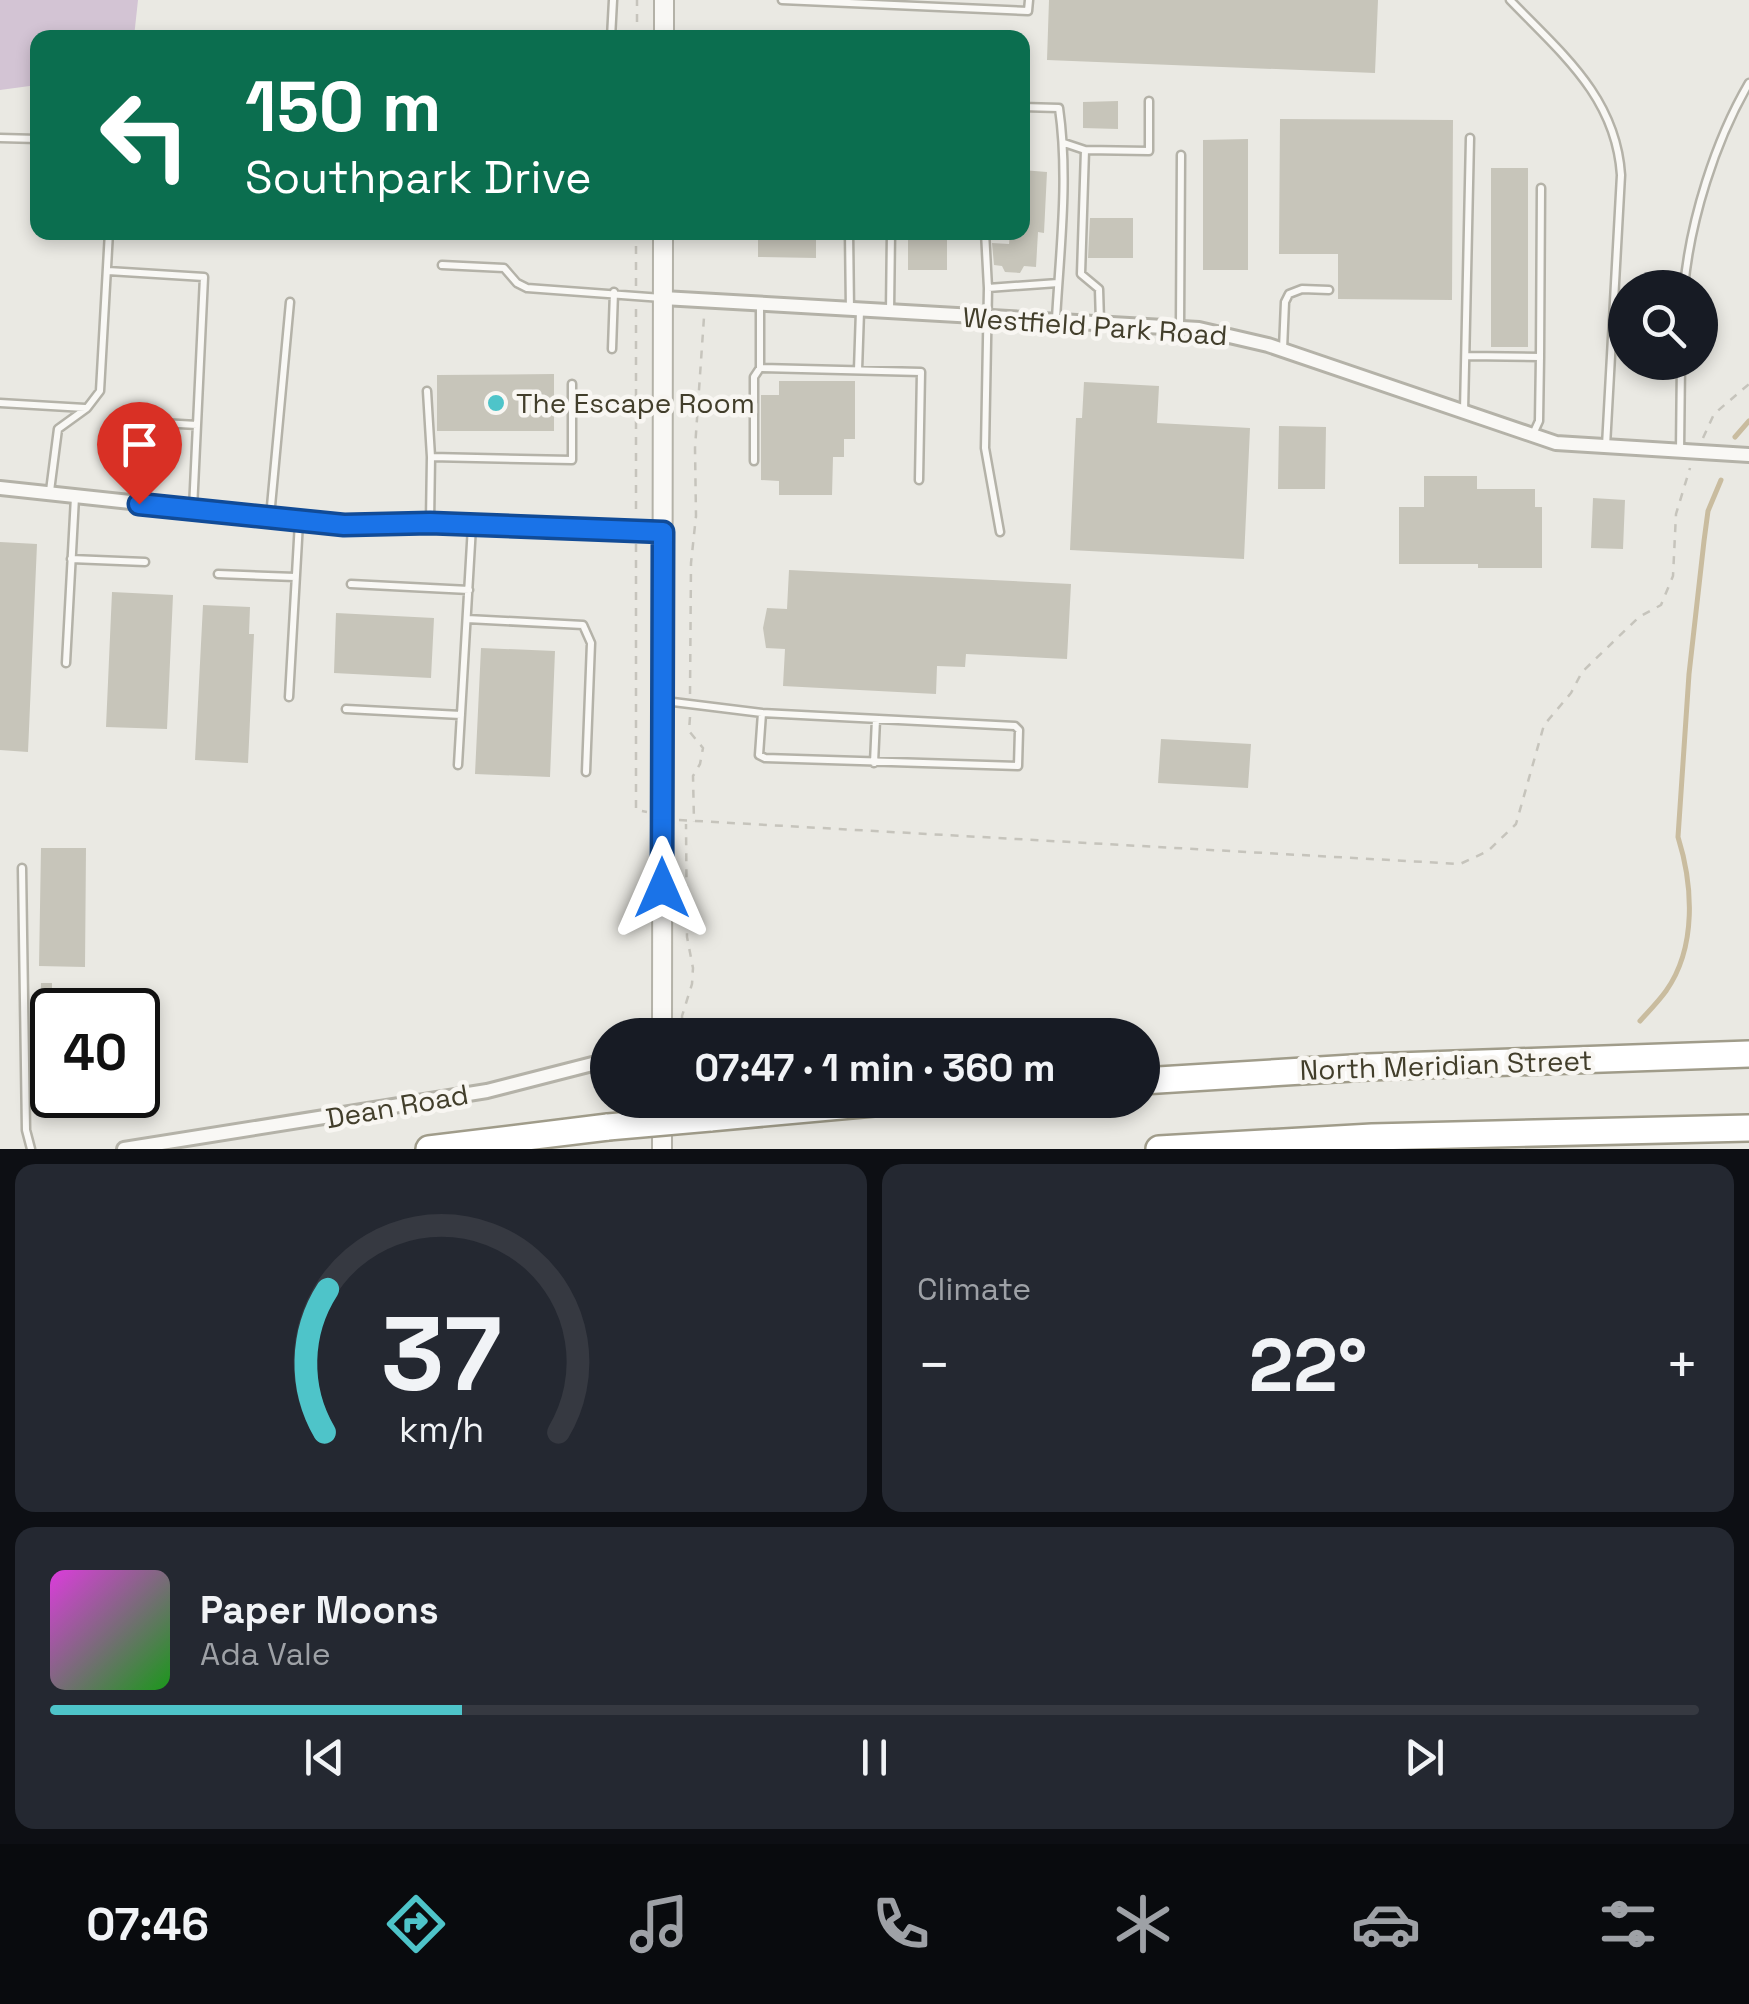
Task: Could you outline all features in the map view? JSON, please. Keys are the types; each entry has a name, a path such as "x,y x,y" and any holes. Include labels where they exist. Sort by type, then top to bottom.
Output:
{"highway":[{"name":"North Meridian Street","path":"1160,1080 1368,1067 1749,1054"},
{"path":"429,1149 710,1118"},
{"path":"1718,1128 1749,1138"},
{"path":"1160,1149 1372,1137 1749,1128"}],"street":[{"path":"664,0 664,30"},
{"path":"662,1018 663,240"},
{"name":"Westfield Park Road","path":"663,298 1180,327 1284,350 1556,443 1748,455"},
{"path":"0,488 344,525 430,523 663,532"},
{"name":"Dean Road","path":"124,1149 488,1090 590,1064"},
{"path":"662,1118 662,1149"}],"lane":[{"path":"612,30 613,0"},
{"path":"782,0 1028,11 1029,0"},
{"path":"1510,0 1598,97 1620,151 1606,448"},
{"path":"1686,270 1688,245 1730,114 1749,83"},
{"path":"1064,143 1085,150 1148,151 1149,101"},
{"path":"1030,107 1059,108 1064,143 1056,321"},
{"path":"0,138 30,139"},
{"path":"1464,412 1470,138"},
{"path":"1085,150 1081,274 1099,289 1100,322"},
{"path":"1180,327 1181,155"},
{"path":"1532,436 1539,420 1541,188"},
{"path":"50,492 58,428 86,408 100,392 110,240"},
{"path":"849,240 858,370"},
{"path":"890,312 891,240"},
{"path":"985,240 988,288 985,448 1000,532"},
{"path":"442,264 504,268 527,288 663,298"},
{"path":"108,271 204,277 193,511"},
{"path":"988,288 1058,284"},
{"path":"1284,350 1285,302 1290,294 1302,289 1328,290"},
{"path":"612,349 614,292"},
{"path":"270,518 290,302"},
{"path":"754,461 754,376 760,368 760,305"},
{"path":"1467,356 1540,357"},
{"path":"760,368 921,372 919,480"},
{"path":"1680,452 1681,380"},
{"path":"431,458 572,460 572,384"},
{"path":"427,391 430,523"},
{"path":"0,403 86,408"},
{"path":"127,420 197,425"},
{"path":"66,664 75,496"},
{"path":"288,697 298,521"},
{"path":"458,765 472,524"},
{"path":"71,559 145,562"},
{"path":"218,574 295,577"},
{"path":"350,584 469,590"},
{"path":"467,619 583,625 591,643 586,772"},
{"path":"663,700 762,713 1015,726 1019,730 1018,766 765,758 760,754 762,713"},
{"path":"346,709 461,716"},
{"path":"874,763 876,719"},
{"path":"22,868 26,1130 31,1149"}],"path":[{"path":"637,0 637,30"},
{"path":"692,563 704,301"},
{"path":"662,814 686,822 1460,864 1488,852 1516,824 1544,725 1571,693 1582,672 1639,618 1661,605 1673,576 1676,514 1686,476 1702,453 1714,414 1749,384"},
{"path":"682,1018 692,984 686,822"}],"shaded area":[{"path":"0,0 138,0 135,30 30,30 30,86 0,90"}],"building":[{"path":"1049,0 1378,0 1375,73 1047,60"},
{"path":"1118,101 1118,129 1083,128 1083,102"},
{"path":"1280,119 1453,120 1452,300 1338,299 1338,254 1279,254"},
{"path":"1248,139 1248,270 1203,270 1203,140"},
{"path":"1491,168 1528,168 1528,347 1491,347"},
{"path":"1030,171 1047,172 1044,233 1038,232 1036,267 1024,266 1020,273 1005,272 1002,266 994,265 992,243 1009,244 1009,240 1030,240"},
{"path":"1090,218 1133,218 1133,258 1088,258"},
{"path":"758,240 816,240 816,258 758,257"},
{"path":"908,240 947,240 947,270 908,270"},
{"name":"The Escape Room","path":"554,374 554,431 437,431 437,375"},
{"path":"779,381 855,381 855,439 844,439 844,457 833,457 832,495 779,495 779,481 761,480 761,395 779,395"},
{"path":"1084,382 1159,386 1157,423 1250,428 1244,559 1070,550 1076,418 1082,418"},
{"path":"1279,426 1326,427 1325,489 1278,489"},
{"path":"1424,476 1477,476 1477,489 1535,489 1535,507 1542,507 1542,568 1399,564 1399,507 1424,507"},
{"path":"1593,498 1625,500 1623,549 1591,548"},
{"path":"0,542 37,544 28,752 0,750"},
{"path":"789,570 1071,584 1067,659 966,654 965,667 937,666 936,694 783,686 785,649 766,648 763,628 767,608 787,609"},
{"path":"112,592 173,595 167,729 106,727"},
{"path":"203,605 250,607 249,634 254,634 248,763 195,760"},
{"path":"336,613 434,618 431,678 334,673"},
{"path":"481,648 555,651 550,777 475,774"},
{"path":"1161,739 1251,744 1248,788 1158,783"},
{"path":"41,848 86,848 85,967 39,966"}],"waterway":[{"path":"1735,437 1749,421"},
{"path":"1640,1021 1676,974 1687,936 1689,895 1678,837 1689,674 1708,511 1721,480"}],"place":[{"name":"The Escape Room","path":"496,403"}],"route":[{"path":"139,504 344,525 430,523 663,532 662,888"}]}
